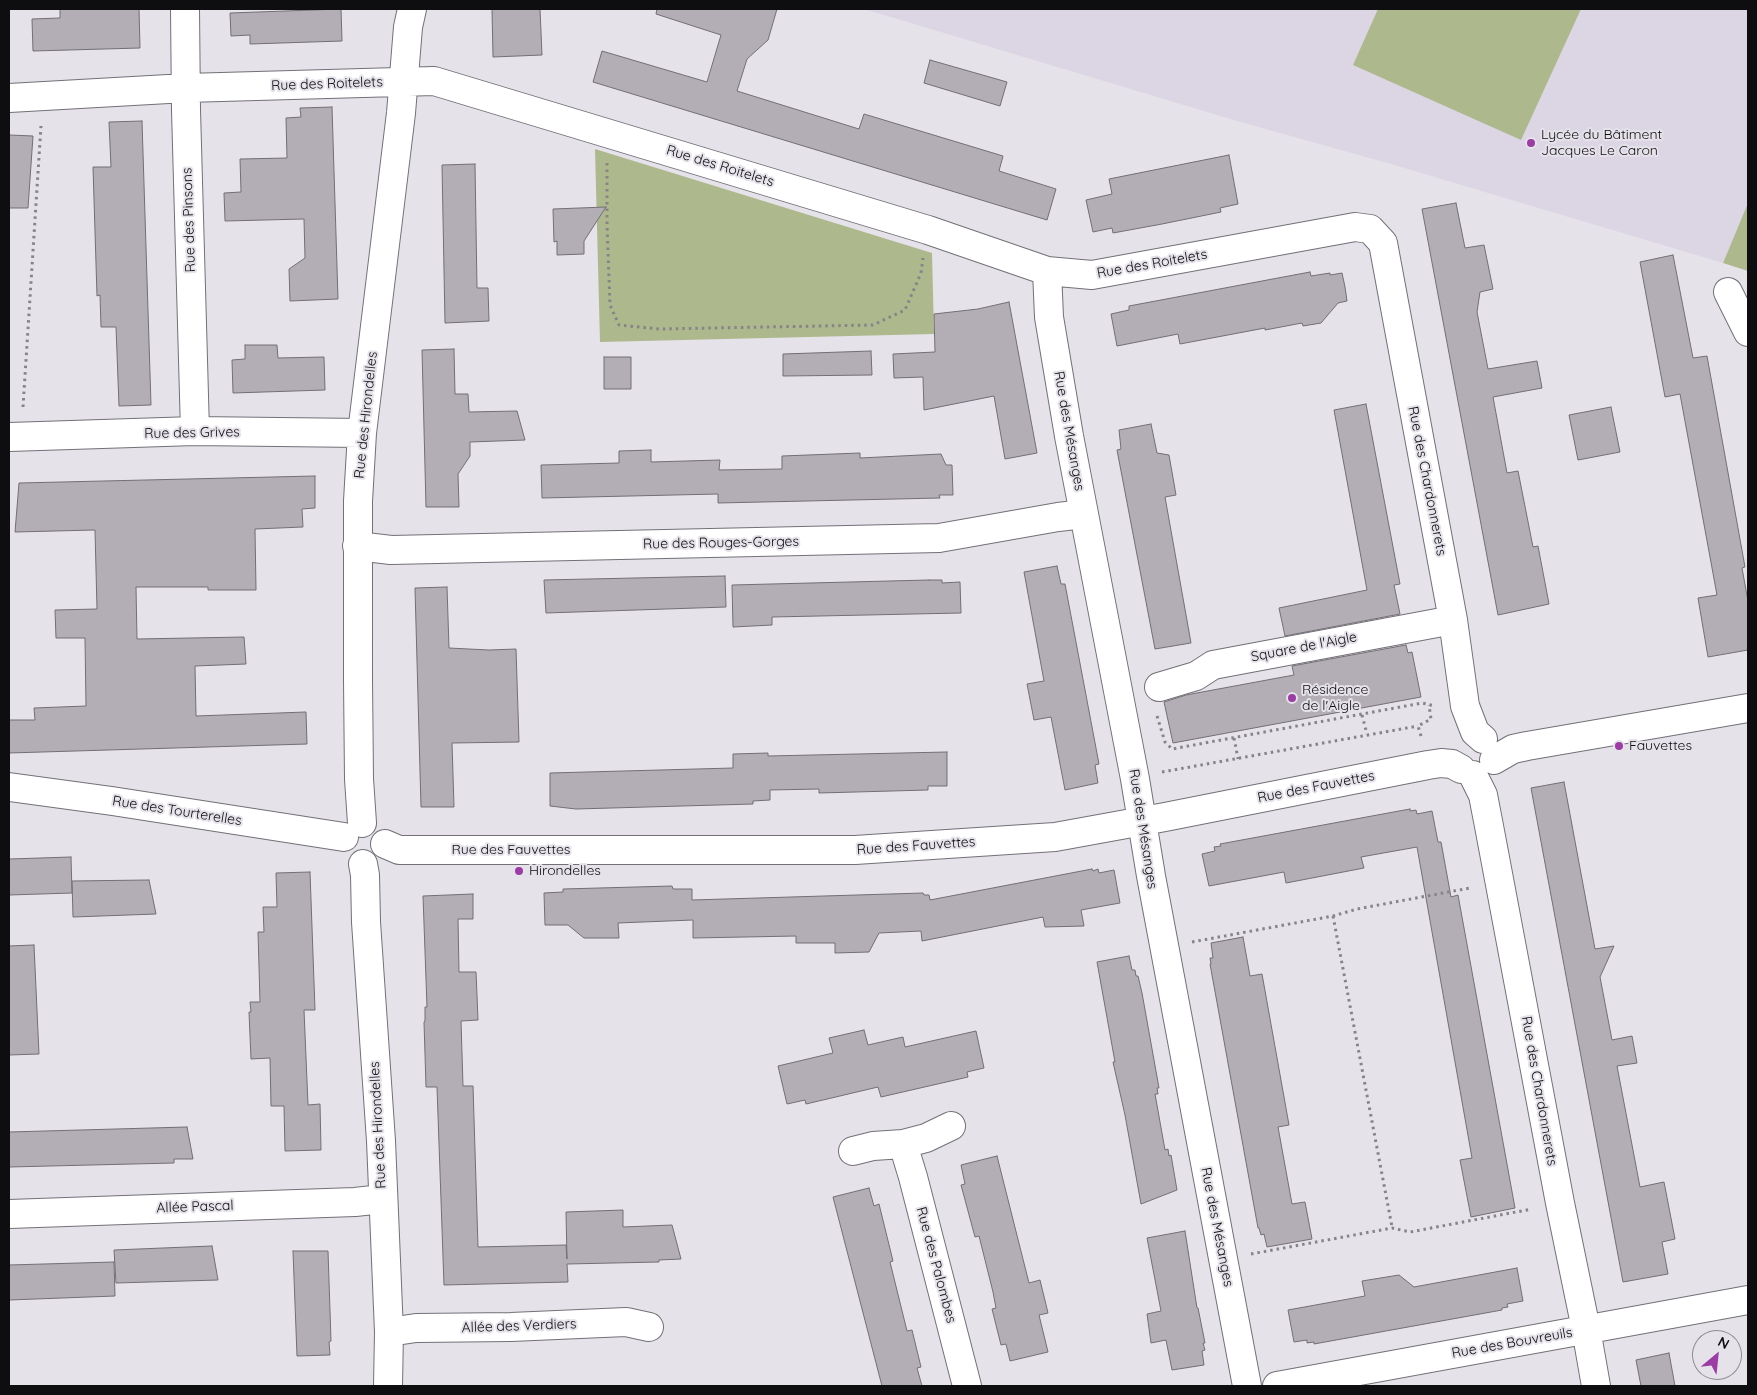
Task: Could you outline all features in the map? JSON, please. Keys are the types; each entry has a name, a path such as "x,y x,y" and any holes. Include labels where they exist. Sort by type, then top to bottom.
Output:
{"street":[{"name":"Rue des Pinsons","path":"185,9 195,431"},
{"name":"Rue des Hirondelles","path":"353,830 359,779 357,546 362,433 412,9"},
{"name":"Rue des Roitelets","path":"9,98 186,88 434,81 928,230 1047,271 1092,275 1355,227 1370,229 1383,242"},
{"name":"Rue des Chardonnerets","path":"1383,242 1453,620 1465,706 1501,884 1560,1204 1596,1386"},
{"name":"Rue des Mésanges","path":"1047,271 1049,317 1084,514 1247,1386"},
{"path":"1728,292 1748,332"},
{"name":"Rue des Grives","path":"15,437 195,431 362,433"},
{"name":"Rue des Rouges-Gorges","path":"357,546 401,550 939,538 1084,514"},
{"name":"Square de l'Aigle","path":"1159,687 1196,676 1213,665 1453,620"},
{"name":"Rue des Fauvettes","path":"384,844 399,850 855,850 1055,837 1141,822 1476,756 1748,708"},
{"name":"Rue des Tourterelles","path":"9,787 353,830"},
{"path":"370,824 378,828 383,836 384,844 383,852 378,858 372,863 363,864 354,862 347,856 343,847 353,830 370,824"},
{"name":"Rue des Hirondelles","path":"363,864 380,1141 389,1332 388,1386"},
{"path":"853,1151 873,1146 903,1144 926,1138 951,1126"},
{"name":"Rue des Palombes","path":"903,1144 967,1386"},
{"name":"Allée Pascal","path":"9,1214 355,1202 382,1199"},
{"name":"Rue des Bouvreuils","path":"1277,1386 1748,1300"},
{"name":"Allée des Verdiers","path":"389,1332 416,1328 626,1322 649,1327"}],"path":[{"path":"15,437 43,96"},
{"path":"607,132 607,224 610,305 619,325 659,329 873,325 905,310 921,273 928,230"},
{"path":"1159,687 1151,701 1165,742 1172,749 1422,703"},
{"path":"1362,715 1367,734"},
{"path":"1135,780 1166,771 1418,726"},
{"path":"1234,738 1238,759"},
{"path":"1165,950 1252,930 1333,916 1357,909 1501,884"},
{"path":"1333,916 1392,1228"},
{"path":"1224,1261 1246,1255 1392,1228 1410,1232 1560,1204"}],"shaded area":[{"name":"Lycée du Bâtiment Jacques Le Caron","path":"864,9 1748,9 1748,203 1723,263 1391,164 1237,121"}],"green space":[{"path":"1378,9 1581,9 1521,140 1353,65"},
{"path":"595,149 932,253 934,334 600,342"},
{"path":"1748,203 1748,271 1723,263"}],"building":[{"path":"60,9 139,9 140,48 33,51 32,19 60,18"},
{"path":"341,9 342,41 250,44 250,35 231,36 230,13"},
{"path":"492,9 540,9 542,55 493,57"},
{"path":"657,9 777,9 768,40 747,59 737,91 859,129 864,114 1003,156 999,171 1056,189 1047,220 593,82 602,51 707,82 721,35 656,14"},
{"path":"930,60 1007,82 1000,106 924,83"},
{"path":"332,107 338,299 290,301 289,269 305,258 304,219 225,221 224,193 241,192 240,159 287,158 286,118 301,117 300,108"},
{"path":"142,121 151,405 119,406 116,327 101,327 100,295 97,296 93,167 111,167 109,122"},
{"path":"9,135 33,136 28,208 9,208"},
{"path":"1229,155 1238,204 1220,208 1221,212 1162,224 1113,233 1112,228 1093,232 1086,200 1112,194 1109,179"},
{"path":"475,164 477,288 488,288 489,321 445,323 442,165"},
{"path":"1456,203 1465,248 1484,245 1493,289 1480,292 1477,312 1488,369 1537,361 1542,388 1493,397 1507,473 1518,471 1533,547 1538,546 1549,604 1498,615 1422,209"},
{"path":"606,207 584,241 584,254 557,255 557,241 554,242 553,209"},
{"path":"1673,255 1693,358 1707,356 1745,567 1742,568 1748,601 1748,650 1708,657 1698,598 1717,595 1680,394 1665,397 1640,262"},
{"path":"1310,272 1311,276 1342,273 1347,301 1338,303 1321,323 1303,326 1302,323 1265,330 1265,328 1180,344 1178,334 1117,346 1111,314 1129,310 1129,306"},
{"path":"1009,302 1037,453 1005,459 994,396 924,410 923,377 894,378 893,354 935,352 934,314 978,309"},
{"path":"245,345 277,345 278,358 324,357 325,390 233,393 232,360 245,359"},
{"path":"454,349 455,394 468,394 469,412 517,411 525,440 470,442 470,456 458,474 459,507 426,507 422,350"},
{"path":"871,351 872,375 783,376 783,354"},
{"path":"604,357 631,357 631,389 604,389"},
{"path":"1366,404 1400,584 1394,585 1400,614 1285,636 1279,608 1367,590 1334,410"},
{"path":"1611,407 1620,452 1578,460 1569,415"},
{"path":"1151,424 1157,453 1169,455 1176,495 1165,497 1191,643 1155,649 1117,450 1121,449 1119,430"},
{"path":"651,450 651,462 720,460 719,470 782,469 782,456 860,453 860,458 941,454 946,465 952,465 953,495 939,495 940,498 718,503 718,494 542,498 541,465 619,463 619,451"},
{"path":"315,476 315,508 302,509 303,527 255,529 256,590 208,590 208,587 136,587 137,639 244,637 246,664 195,666 196,716 306,712 307,744 9,753 9,720 35,720 34,708 86,706 85,638 56,638 55,610 97,609 95,530 15,532 19,483"},
{"path":"1057,566 1061,584 1065,584 1099,764 1095,765 1098,783 1065,790 1051,717 1034,720 1027,684 1044,681 1024,572"},
{"path":"725,576 726,607 546,613 544,580"},
{"path":"942,580 942,583 960,582 961,613 772,617 772,625 733,627 732,585"},
{"path":"447,587 449,648 516,649 519,742 452,743 454,807 421,807 415,588"},
{"name":"Résidence de l'Aigle","path":"1406,645 1408,653 1412,652 1421,697 1173,743 1164,702 1186,695 1294,675 1292,666"},
{"path":"947,752 947,786 928,786 928,790 819,793 819,789 770,790 770,800 753,801 753,804 576,809 550,806 550,773 733,768 733,754 768,753 768,756"},
{"path":"1564,782 1595,949 1614,946 1600,977 1612,1040 1632,1036 1637,1063 1617,1066 1640,1187 1664,1182 1675,1239 1662,1242 1668,1274 1623,1282 1531,788"},
{"path":"1410,809 1410,811 1416,810 1417,814 1432,811 1438,842 1441,842 1451,897 1458,895 1515,1208 1471,1217 1460,1160 1472,1158 1417,847 1361,857 1364,868 1286,883 1284,872 1209,886 1202,854 1215,851 1214,847 1221,846 1220,844"},
{"path":"71,857 72,893 9,895 9,859"},
{"path":"1092,869 1093,871 1098,869 1099,873 1114,870 1120,903 1081,910 1084,926 1045,927 1043,917 922,941 921,931 879,933 869,952 835,953 835,943 796,943 796,936 693,938 693,920 618,923 619,938 584,938 568,925 545,925 544,893 563,892 563,889 672,886 673,889 692,889 692,900 923,893 924,895 929,895 930,900"},
{"path":"310,872 315,1010 304,1010 308,1105 320,1104 321,1150 285,1151 284,1106 271,1106 270,1058 251,1059 249,1012 251,1012 250,1002 260,1002 258,932 264,932 263,907 277,907 276,873"},
{"path":"149,880 156,914 73,917 72,881"},
{"path":"473,894 473,919 458,919 459,972 476,972 478,1020 461,1021 463,1086 473,1086 478,1247 566,1245 567,1259 566,1212 623,1210 623,1227 672,1225 681,1259 659,1260 659,1262 567,1264 568,1282 444,1285 437,1087 426,1087 424,1022 425,1007 427,1007 423,896"},
{"path":"1243,937 1250,976 1262,974 1289,1125 1278,1127 1292,1204 1305,1202 1312,1239 1267,1247 1264,1234 1261,1235 1258,1228 1210,964 1210,958 1213,958 1211,943"},
{"path":"34,945 39,1054 9,1055 9,946"},
{"path":"1129,956 1132,970 1135,970 1136,976 1138,976 1142,993 1159,1088 1157,1088 1158,1094 1155,1094 1165,1150 1168,1149 1169,1156 1171,1155 1177,1190 1141,1204 1125,1115 1113,1062 1115,1062 1097,962"},
{"path":"864,1030 868,1045 903,1037 905,1047 976,1031 984,1068 967,1072 968,1077 881,1097 878,1087 806,1104 805,1100 787,1104 778,1066 833,1053 829,1038"},
{"path":"187,1127 193,1159 174,1159 174,1163 9,1167 9,1132"},
{"path":"997,1156 1029,1283 1040,1280 1048,1313 1039,1315 1048,1352 1010,1361 1006,1344 1001,1345 992,1309 996,1308 993,1292 979,1236 975,1237 961,1185 965,1184 961,1165"},
{"path":"869,1188 874,1206 879,1204 893,1261 890,1262 907,1331 912,1330 921,1367 917,1368 922,1386 882,1386 833,1197"},
{"path":"1185,1231 1197,1308 1205,1343 1203,1343 1205,1350 1202,1351 1204,1365 1172,1370 1166,1340 1151,1343 1147,1314 1161,1311 1147,1238"},
{"path":"212,1246 218,1280 116,1283 114,1250"},
{"path":"293,1251 328,1251 330,1355 297,1356"},
{"path":"114,1262 115,1296 9,1300 9,1265"},
{"path":"1517,1268 1523,1301 1507,1304 1508,1307 1502,1308 1502,1310 1314,1344 1314,1342 1307,1343 1307,1340 1294,1342 1288,1310 1365,1296 1362,1281 1399,1275 1414,1287"},
{"path":"1669,1353 1675,1386 1641,1386 1636,1360"}],"place":[{"name":"Lycée du Bâtiment Jacques Le Caron","path":"1531,143"},
{"name":"Résidence de l'Aigle","path":"1292,698"},
{"name":"Fauvettes","path":"1619,746"},
{"name":"Hirondelles","path":"519,871"}]}
